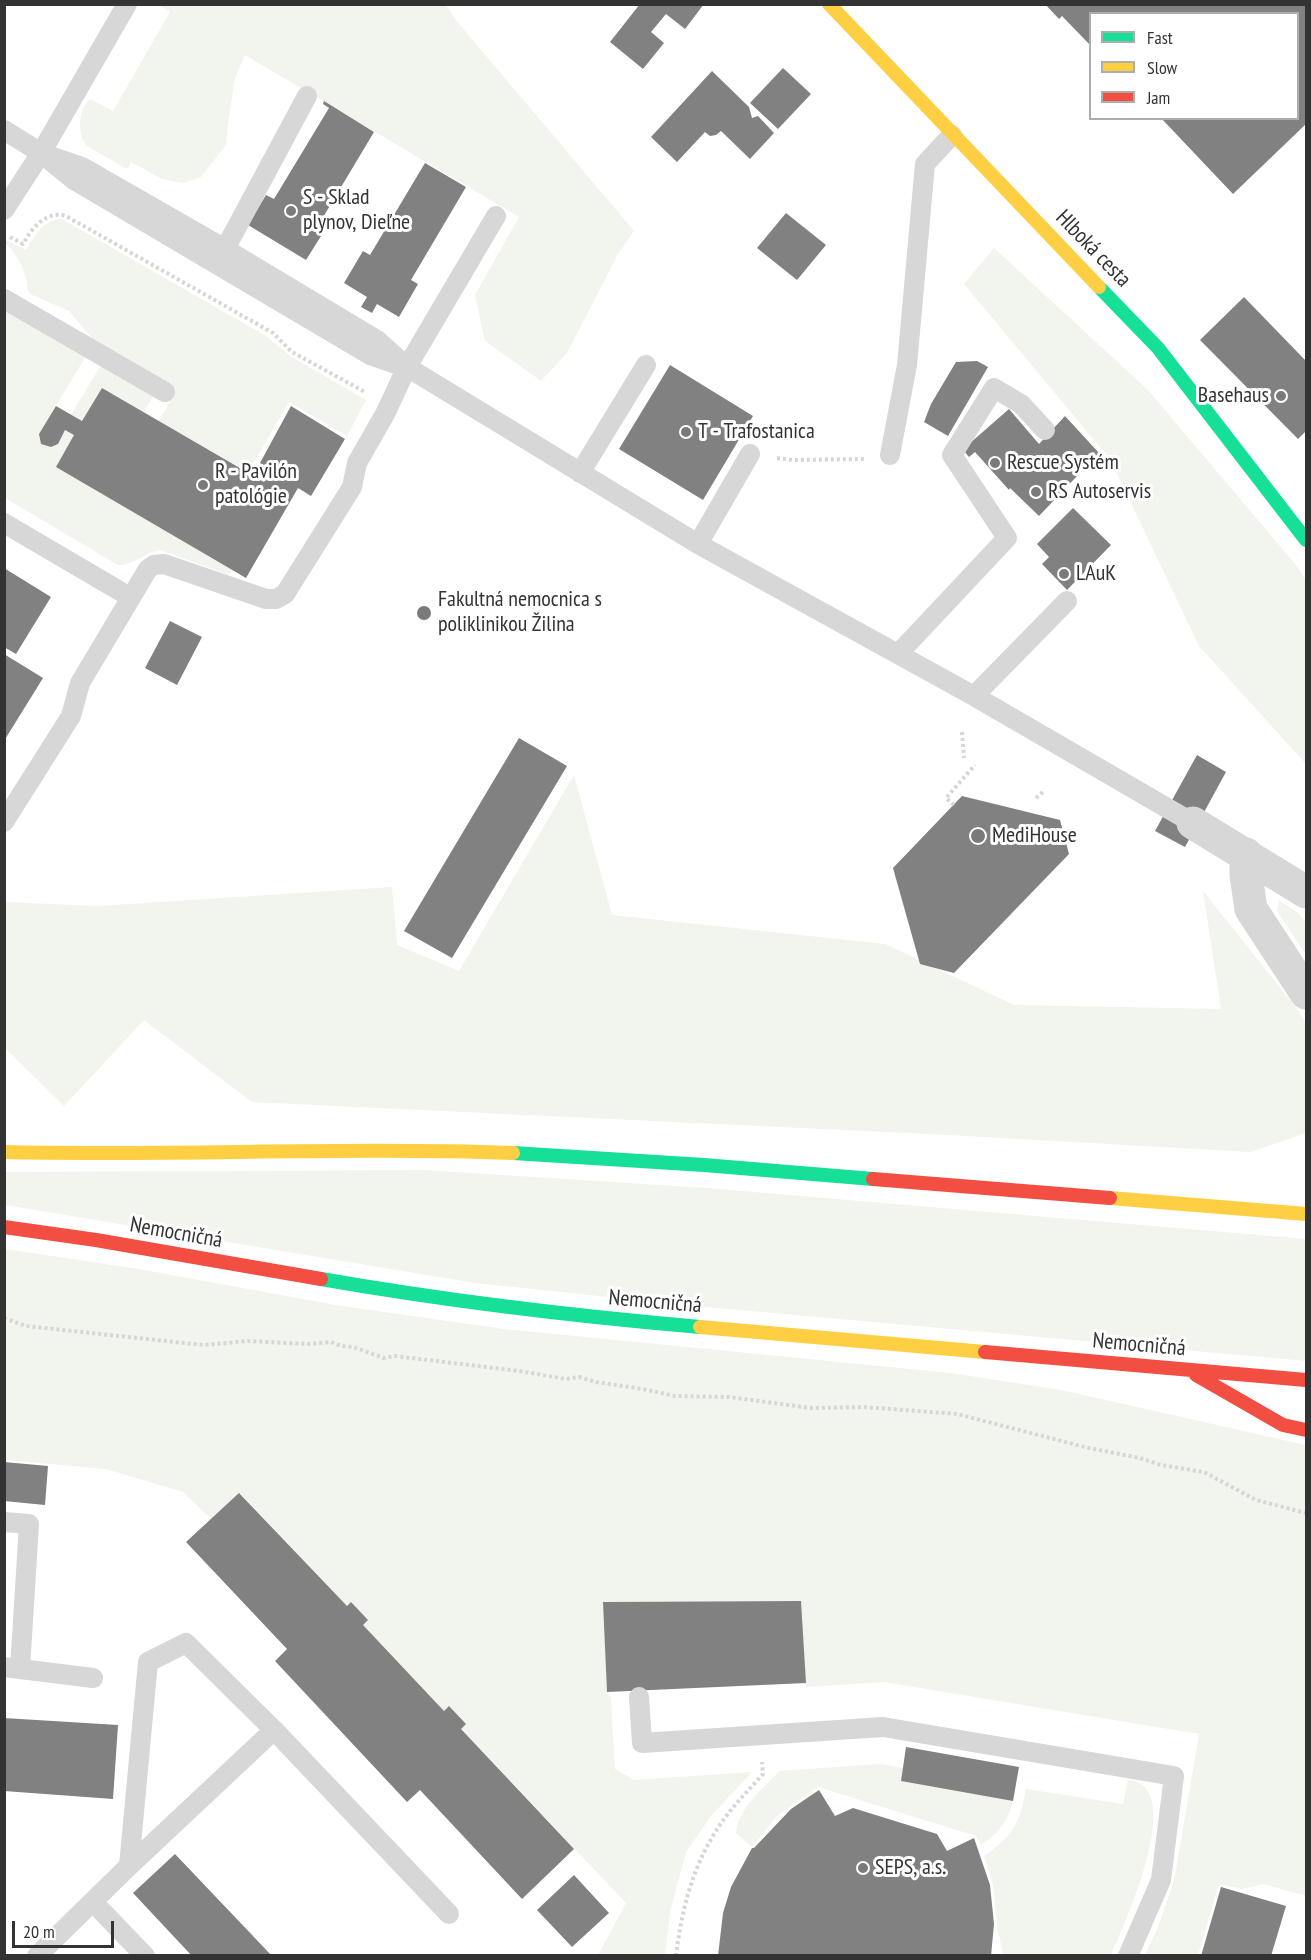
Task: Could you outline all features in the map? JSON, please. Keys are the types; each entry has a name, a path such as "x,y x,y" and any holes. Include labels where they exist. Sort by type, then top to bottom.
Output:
{"main road":[{"name":"Hlboká cesta","path":"829,4 1158,348 1306,540"},
{"path":"4,1152 98,1154 426,1150 563,1155 1306,1214"},
{"name":"Nemocničná","path":"4,1227 96,1240 399,1293 583,1317 1306,1380"},
{"path":"1187,1370 1283,1425 1306,1430"}],"street":[{"path":"1193,823 1306,892"},
{"path":"1246,855 1246,875 1251,909 1306,993"}],"lane":[{"path":"4,210 41,153 127,4"},
{"path":"225,249 307,96"},
{"path":"4,130 41,153 74,180 370,355 407,367"},
{"path":"882,457 907,364 925,165 952,135"},
{"path":"41,153 82,167 225,249 377,340 407,367 698,544 974,696 1193,823"},
{"path":"4,822 71,716 80,683 148,569 159,563 255,596 276,599 285,594 352,487 357,463 407,367 496,216"},
{"path":"4,299 165,392"},
{"path":"580,473 646,365"},
{"path":"898,654 1007,538 952,455 994,388 1021,404 1045,430"},
{"path":"698,544 750,454"},
{"path":"4,523 130,597"},
{"path":"974,696 1067,602"},
{"path":"4,1522 29,1524 12,1668 93,1678"},
{"path":"129,1866 148,1662 186,1643 274,1730 449,1914"},
{"path":"639,1697 642,1743 883,1727 1174,1776 1161,1880 1128,1956"},
{"path":"37,1955 274,1730"},
{"path":"93,1902 145,1956"}],"path":[{"path":"4,233 23,244 32,228 37,224 52,215 66,216 273,333 292,352 389,405"},
{"path":"792,459 882,457"},
{"path":"962,732 964,758"},
{"path":"954,805 946,798 975,765"},
{"path":"1036,798 1043,792"},
{"path":"4,1318 26,1326 203,1345 248,1341 307,1344 331,1342 384,1358 395,1356 496,1368 566,1380 579,1377 675,1396 729,1397 811,1408 864,1407 957,1414 1161,1465 1204,1472 1256,1500 1306,1513"},
{"path":"676,1956 679,1926 692,1879 713,1836 737,1803 763,1774 761,1736"}],"shaded area":[{"path":"158,5 446,5 455,19 634,231 618,254 567,353 541,381 485,341 475,295 519,217 245,55 235,78 226,145 201,177 184,183 162,179 131,162 127,169 87,146 80,129 85,105 92,100 113,111 170,12"},
{"path":"62,219 266,336 290,356 366,400 347,436 289,402 248,472 159,421 176,390 97,344 69,311 30,294 21,264 5,243 6,240 26,250 45,225"},
{"path":"994,248 1148,390 1296,565 1306,580 1306,764 1199,646 1110,459 964,284"},
{"path":"5,309 86,356 39,434 41,444 51,447 58,444 65,430 74,435 57,467 232,570 229,575 161,550 124,565 118,565 5,498"},
{"path":"101,365 153,396 144,412 102,388 82,421 71,415"},
{"path":"574,775 612,915 885,944 1014,1005 1221,1009 1203,891 1306,1023 1306,1133 1250,1152 949,1135 252,1102 144,1020 64,1106 5,1048 4,902 98,906 392,887 397,945 459,971"},
{"path":"1279,900 1298,913 1306,922 1306,955 1277,911"},
{"path":"424,1170 707,1188 1306,1239 1306,1361 695,1306 475,1283 5,1205 5,1172"},
{"path":"5,1249 139,1269 335,1305 504,1329 951,1373 1061,1390 1306,1445 1306,1896 1263,1884 1242,1889 1219,1884 1198,1955 1145,1955 1158,1927 1174,1881 1199,1734 884,1682 806,1687 801,1601 604,1602 607,1692 611,1698 615,1769 634,1780 752,1772 711,1816 686,1852 670,1912 665,1955 598,1955 626,1903 461,1729 466,1724 449,1706 444,1711 363,1625 368,1620 351,1603 347,1606 240,1493 211,1519 183,1492 106,1469 5,1460"},
{"path":"881,1764 903,1768 901,1781 1013,1801 1009,1814 1002,1826 981,1845 976,1836 818,1787 777,1816 752,1847 736,1833 747,1807 779,1771"},
{"path":"1128,1780 1145,1788 1153,1806 1153,1830 1138,1889 1111,1955 1003,1955 993,1885 984,1856 1002,1842 1014,1828 1026,1789 1123,1804"}],"building":[{"path":"640,4 704,4 685,29 666,14 651,32 664,43 643,69 610,42"},
{"path":"1045,4 1306,4 1306,124 1233,194 1163,120 1299,120 1299,12 1089,12 1089,44 1062,16 1059,19"},
{"path":"783,68 811,94 778,129 750,103"},
{"path":"712,71 749,107 752,118 758,116 774,133 750,159 721,131 710,136 705,132 677,162 651,137"},
{"path":"324,101 374,132 319,224 326,228 306,260 248,225 266,195 274,199 329,108 323,104"},
{"path":"425,163 466,187 411,280 418,284 399,317 377,304 372,313 361,307 367,297 344,283 363,251 370,255"},
{"path":"786,213 826,245 797,280 757,248"},
{"name":"Basehaus","path":"1244,297 1306,361 1306,431 1298,439 1200,340"},
{"path":"977,361 988,367 948,436 924,422 931,404 956,362"},
{"name":"T - Trafostanica","path":"670,365 753,416 703,500 619,449"},
{"name":"R - Pavilón patológie","path":"102,388 264,482 272,470 260,463 291,406 345,439 311,496 298,488 246,578 56,467 74,435 65,430 58,444 51,447 41,444 39,434 56,406 82,421"},
{"path":"1009,409 1039,444 1065,416 1099,453 1039,516 1010,488 1009,490 975,452 969,457 964,451"},
{"path":"1073,508 1111,545 1067,590 1042,564 1049,557 1037,544"},
{"path":"4,568 51,597 16,654 4,647"},
{"path":"170,621 202,637 177,685 145,668"},
{"path":"4,654 43,678 4,741"},
{"path":"519,738 567,766 452,958 404,931"},
{"path":"1197,755 1226,772 1185,847 1155,831"},
{"path":"962,796 1060,820 1069,854 954,973 920,964 893,868"},
{"path":"4,1462 48,1466 45,1505 4,1501"},
{"path":"239,1493 347,1606 351,1602 368,1620 363,1625 444,1711 449,1706 466,1724 461,1729 574,1849 522,1899 420,1790 407,1802 275,1661 287,1649 186,1542"},
{"path":"801,1601 806,1683 607,1692 603,1602"},
{"path":"4,1718 118,1725 113,1799 4,1791"},
{"path":"906,1747 1019,1767 1013,1801 901,1781"},
{"name":"SEPS, a.s.","path":"819,1790 835,1816 853,1808 937,1834 947,1851 974,1838 990,1885 994,1924 991,1956 718,1956 723,1913 731,1887 752,1848 791,1809"},
{"path":"175,1854 272,1956 192,1956 133,1893"},
{"path":"574,1875 609,1913 572,1947 537,1910"},
{"path":"1221,1887 1286,1906 1271,1956 1201,1956"}],"traffic: fast":[{"path":"1099,287 1158,348 1306,540"},
{"path":"513,1153 873,1179"},
{"path":"321,1279 510,1307 700,1327"}],"traffic: slow":[{"path":"829,4 1099,287"},
{"path":"4,1152 450,1151 513,1153"},
{"path":"1110,1198 1306,1214"},
{"path":"700,1327 985,1352"}],"traffic: jam":[{"path":"873,1179 1110,1198"},
{"path":"4,1227 96,1240 321,1279"},
{"path":"985,1352 1306,1380"},
{"path":"1196,1375 1283,1425 1306,1430"}],"place":[{"name":"S - Sklad plynov, Dieľne","path":"291,211"},
{"name":"Basehaus","path":"1281,396"},
{"name":"T - Trafostanica","path":"686,432"},
{"name":"Rescue Systém","path":"995,463"},
{"name":"R - Pavilón patológie","path":"203,485"},
{"name":"RS Autoservis","path":"1036,492"},
{"name":"LAuK","path":"1064,574"},
{"name":"Fakultná nemocnica s poliklinikou Žilina","path":"424,613"},
{"name":"MediHouse","path":"978,836"},
{"name":"SEPS, a.s.","path":"863,1868"}]}
